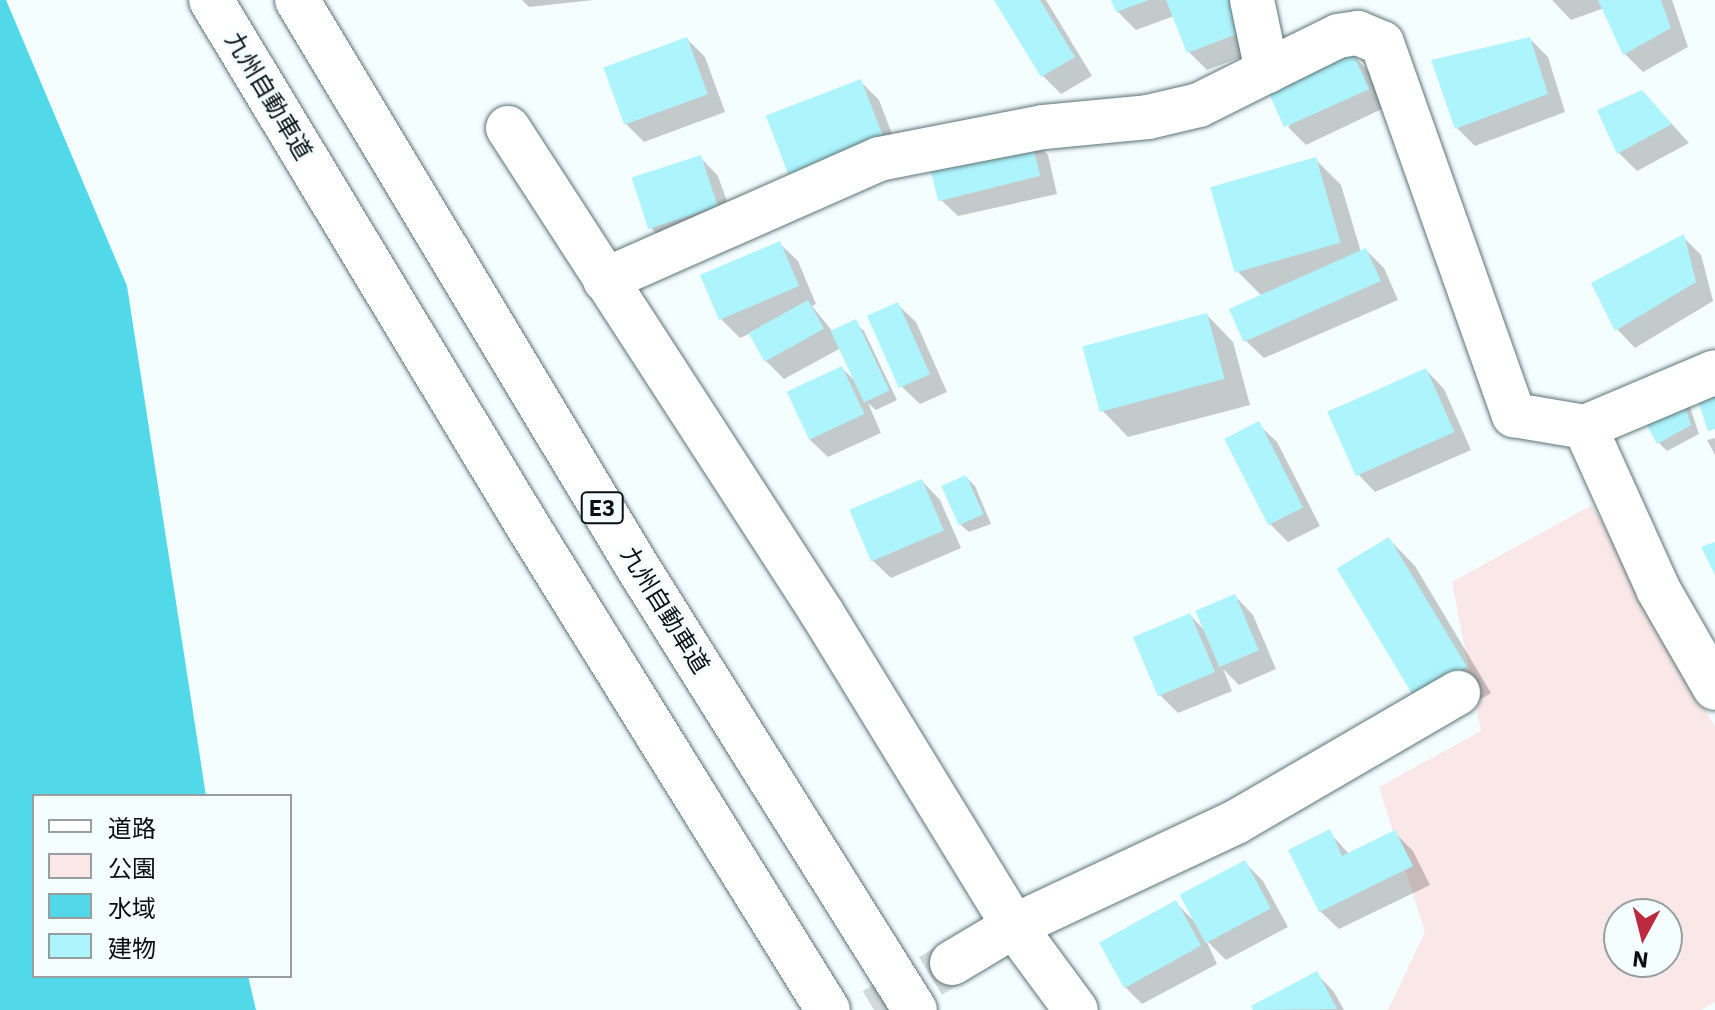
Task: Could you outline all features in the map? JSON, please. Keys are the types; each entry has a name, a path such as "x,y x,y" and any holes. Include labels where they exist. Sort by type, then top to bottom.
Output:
{"main road":[{"name":"九州自動車道","path":"211,0 529,528 828,1010"},
{"name":"九州自動車道","path":"297,0 640,571 915,1010"},
{"path":"1252,0 1267,71"},
{"path":"605,280 879,159 1044,127 1148,117 1199,105 1338,36 1358,33 1382,43 1514,415 1585,427 1715,372"},
{"path":"508,128 822,613 1014,926 1076,1010"},
{"path":"1585,427 1658,589 1715,688"},
{"path":"952,963 1014,926 1236,822 1458,693"}],"green space":[{"path":"1592,505 1715,727 1715,1002 1700,1010 1388,1010 1425,932 1379,787 1481,731 1452,582"}],"water":[{"path":"0,0 6,0 127,286 206,794 32,794 32,978 248,978 256,1010 0,1010"}],"building":[{"path":"994,0 1040,0 1075,57 1041,77"},
{"path":"1111,0 1149,0 1116,12"},
{"path":"1166,0 1233,0 1245,31 1187,53"},
{"path":"1598,0 1661,0 1671,28 1623,55"},
{"path":"687,37 708,94 624,125 603,67"},
{"path":"1530,37 1548,94 1455,129 1431,60"},
{"path":"1352,51 1369,89 1284,127 1267,89"},
{"path":"861,79 885,141 789,177 766,116"},
{"path":"1642,90 1672,124 1617,154 1597,110"},
{"path":"1030,135 1040,176 938,201 928,160"},
{"path":"701,155 718,206 648,229 632,178"},
{"path":"1316,157 1341,243 1235,273 1210,187"},
{"path":"1684,234 1696,282 1615,331 1591,283"},
{"path":"780,241 799,286 719,320 700,275"},
{"path":"1366,248 1381,281 1244,342 1229,309"},
{"path":"808,300 824,329 765,362 749,333"},
{"path":"898,302 930,374 899,388 867,316"},
{"path":"1207,313 1225,379 1100,412 1082,346"},
{"path":"856,319 889,391 864,402 831,331"},
{"path":"842,366 864,414 809,440 787,392"},
{"path":"1426,368 1454,432 1356,476 1327,412"},
{"path":"1715,386 1715,429 1708,431 1696,395"},
{"path":"1679,387 1691,425 1657,444 1641,414"},
{"path":"1259,421 1303,507 1268,525 1224,439"},
{"path":"966,475 983,514 959,525 941,486"},
{"path":"922,479 944,531 871,561 849,510"},
{"path":"1389,537 1467,666 1414,698 1337,568"},
{"path":"1715,542 1715,575 1701,547"},
{"path":"1235,594 1259,650 1219,667 1195,611"},
{"path":"1190,613 1215,672 1158,696 1133,637"},
{"path":"1330,829 1342,856 1395,830 1413,866 1319,912 1288,850"},
{"path":"1245,860 1271,909 1205,943 1180,895"},
{"path":"1176,900 1201,945 1124,988 1099,943"},
{"path":"1317,971 1337,1009 1253,1010 1251,1006"}],"tunnel":[{"path":"874,1010 952,963"}]}
